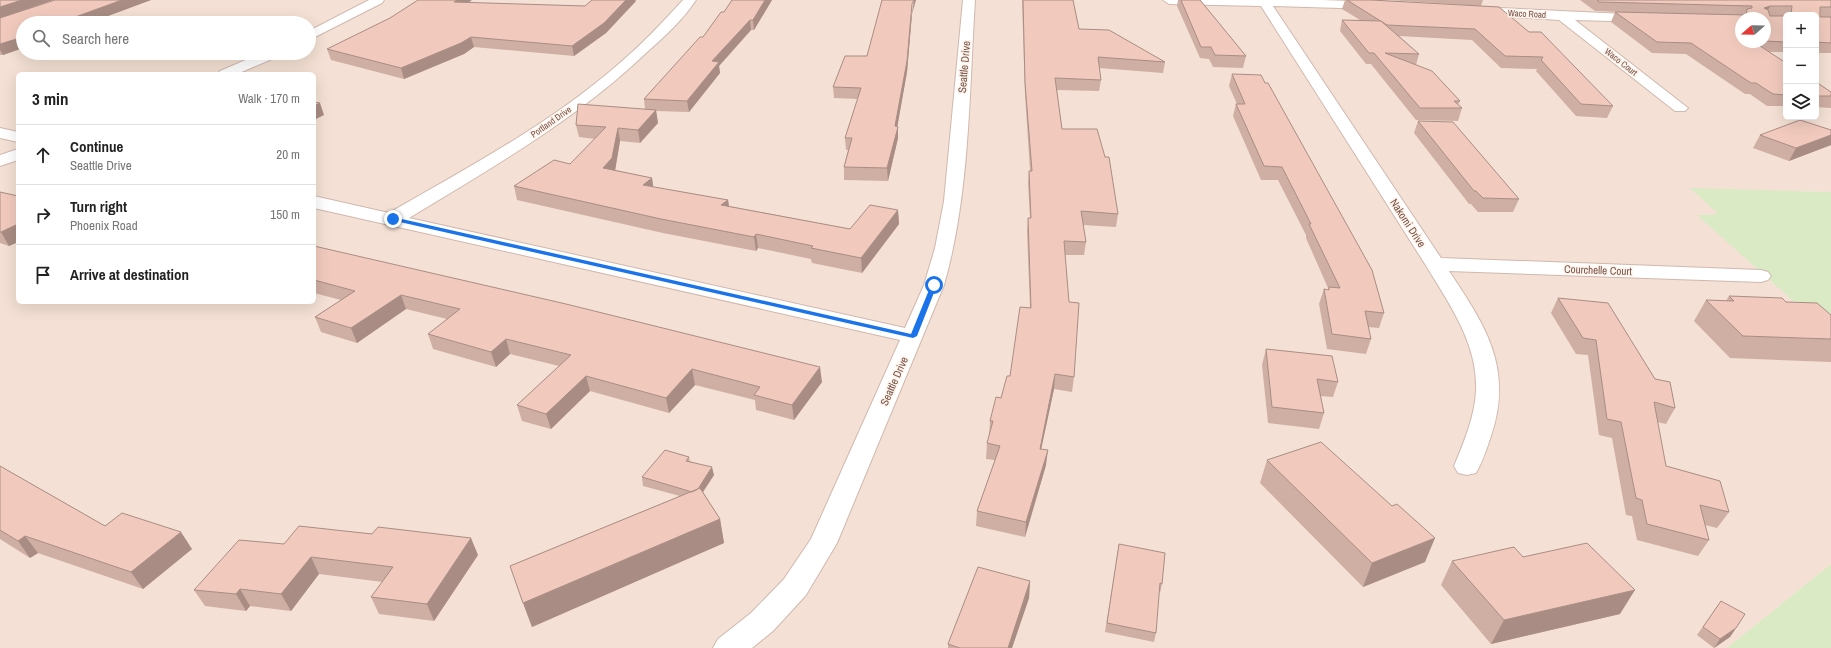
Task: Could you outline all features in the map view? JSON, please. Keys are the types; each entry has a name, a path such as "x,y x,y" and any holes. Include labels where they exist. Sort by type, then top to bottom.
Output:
{"street":[{"path":"316,32 378,0"},
{"name":"Portland Drive","path":"393,219 519,144 609,81 668,28 690,0"},
{"name":"Seattle Drive","path":"729,648 762,622 795,587 823,543 934,285 945,248 953,201 969,0"},
{"path":"1169,0 1263,1 1386,6"},
{"name":"Nakomi Drive","path":"1263,1 1461,305 1474,330 1484,356 1488,387 1486,410 1467,466"},
{"name":"Waco Road","path":"1466,10 1562,16 1657,19"},
{"name":"Waco Court","path":"1562,16 1680,108"},
{"path":"230,72 258,60"},
{"path":"0,134 16,138"},
{"path":"0,161 16,155"},
{"path":"316,202 913,336"},
{"name":"Courchelle Court","path":"1434,264 1761,276"}],"shaded area":[{"path":"0,0 1831,0 1831,192 1691,189 1719,214 1698,215 1831,335 1831,564 1727,648 0,648"}],"green space":[{"path":"1690,188 1831,192 1831,335 1697,215 1718,214"},
{"path":"1831,564 1831,648 1727,648"}],"building":[{"path":"0,0 22,0 0,7"},
{"path":"55,0 122,0 78,16 16,16 16,39 0,44 0,18"},
{"path":"418,0 457,0 454,2 585,6 592,0 626,0 604,23 572,46 471,37 461,43 401,68 327,49 390,18"},
{"path":"732,0 765,0 753,20 750,20 712,61 719,62 687,101 644,99 700,37 703,37 721,12 724,12"},
{"path":"882,0 914,0 912,4 907,61 895,126 898,127 887,168 844,167 852,138 845,138 861,88 833,87 845,56 867,56"},
{"path":"1023,0 1073,0 1079,29 1109,30 1165,62 1098,57 1101,80 1055,78 1062,129 1097,129 1105,157 1109,157 1118,214 1081,211 1086,242 1064,241 1069,302 1079,303 1074,377 1055,374 1040,449 1048,450 1026,522 977,511 1000,446 987,443 993,421 990,421 996,397 1001,398 1007,376 1010,376 1020,307 1031,308 1028,218 1031,218 1029,171 1032,171 1025,83"},
{"path":"1181,0 1200,0 1246,56 1215,55 1211,47 1201,47"},
{"path":"1347,0 1499,7 1529,32 1541,32 1613,106 1581,104 1541,60 1543,57 1505,56 1475,29 1387,25"},
{"path":"1597,0 1831,0 1831,7 1820,7 1820,17 1831,17 1831,43 1819,42 1819,12 1791,12 1792,6 1770,6 1764,8 1769,12 1746,12 1747,9 1752,8 1752,6 1599,2"},
{"path":"1615,12 1735,15 1735,48 1763,48 1783,61 1783,95 1773,94 1756,83 1751,83 1691,43 1657,42"},
{"path":"1771,16 1783,16 1783,42 1771,41"},
{"path":"1342,20 1381,21 1419,54 1385,53 1432,71 1460,101 1454,101 1462,108 1420,108 1374,53 1369,53"},
{"path":"1232,74 1261,75 1265,83 1268,83 1372,270 1384,313 1365,311 1371,339 1332,334 1324,289 1329,290 1329,287 1340,288 1309,224 1311,224 1282,167 1264,166 1236,104 1245,104"},
{"path":"1819,84 1831,92 1831,96 1819,96"},
{"path":"578,104 656,110 638,130 618,128 612,158 603,168 652,178 643,185 728,200 721,205 850,229 870,205 898,210 861,258 811,248 813,246 756,234 754,237 661,219 514,186 554,160 570,164 606,127 576,125"},
{"path":"1800,120 1831,130 1831,135 1796,148 1760,135"},
{"path":"1418,121 1453,122 1519,199 1483,198 1476,191 1474,191"},
{"path":"0,192 16,196 16,225 0,232"},
{"path":"316,246 566,304 820,367 792,405 754,395 760,387 692,369 666,398 586,376 546,414 517,405 571,355 506,339 491,352 428,334 460,309 401,295 351,328 315,317 355,291 316,281"},
{"path":"1729,296 1782,298 1786,302 1817,303 1831,315 1831,339 1743,336 1706,300 1734,301"},
{"path":"1558,298 1608,303 1655,379 1670,382 1675,408 1654,402 1666,466 1720,481 1729,512 1700,505 1709,540 1647,524 1642,500 1636,498 1621,422 1607,419 1596,340 1583,338"},
{"path":"1266,349 1332,356 1338,382 1317,379 1324,413 1272,407"},
{"path":"1321,442 1392,506 1397,504 1435,538 1372,563 1267,460"},
{"path":"665,450 689,457 686,461 712,467 698,489 692,492 642,477"},
{"path":"0,466 105,526 122,513 181,532 131,572 25,536 18,541 0,530"},
{"path":"700,488 720,519 523,603 510,566"},
{"path":"299,526 372,534 378,527 471,538 427,604 371,597 393,567 311,557 281,594 240,589 236,594 194,590 239,540 284,544"},
{"path":"1587,543 1635,590 1504,620 1452,561 1514,547 1523,557"},
{"path":"1119,544 1165,553 1162,584 1160,583 1156,633 1107,623"},
{"path":"978,567 1030,581 1008,648 960,648 948,644"},
{"path":"1721,601 1745,614 1736,628 1720,639 1703,627"}],"route":[{"path":"393,219 913,336 934,285"}]}
